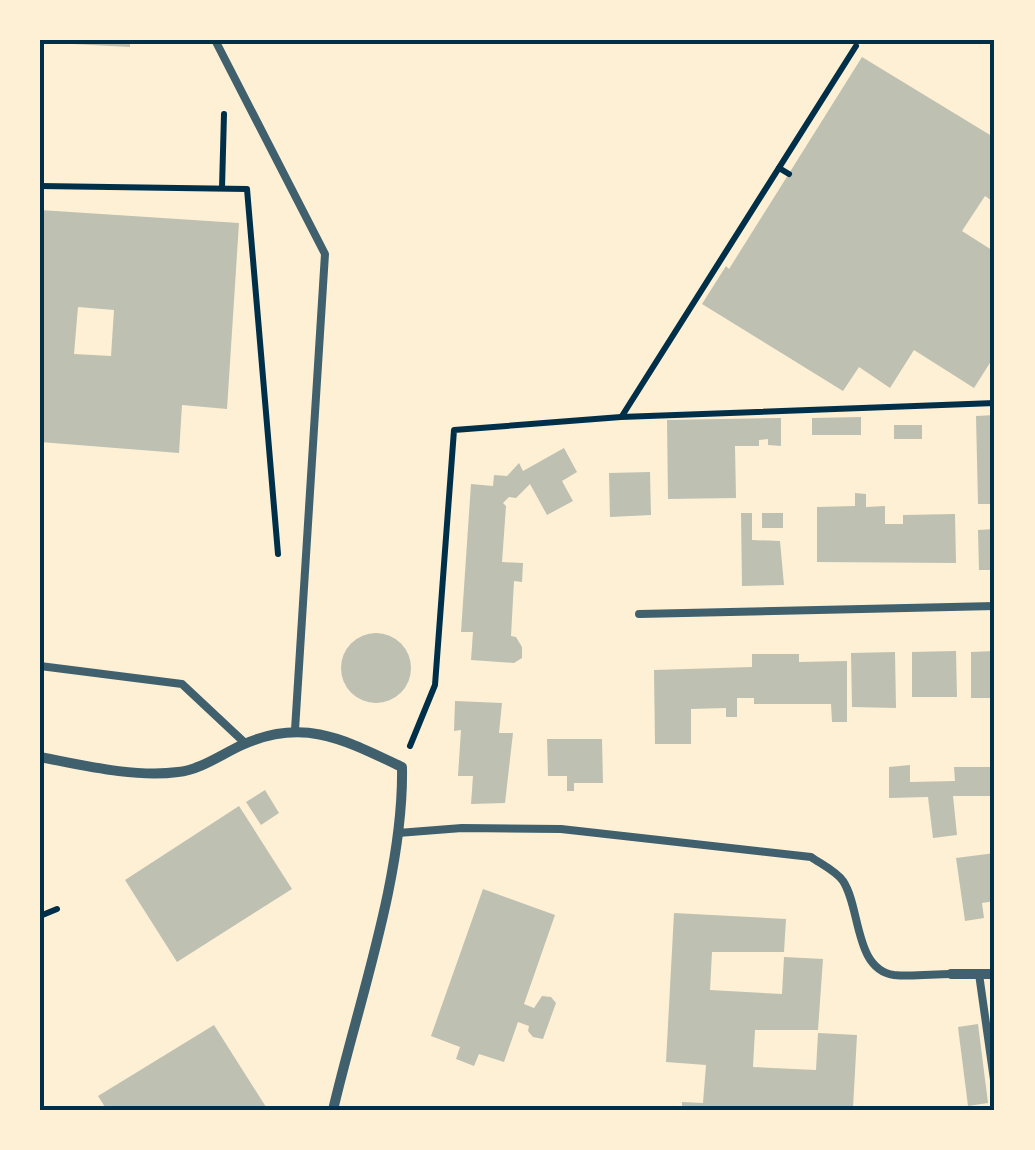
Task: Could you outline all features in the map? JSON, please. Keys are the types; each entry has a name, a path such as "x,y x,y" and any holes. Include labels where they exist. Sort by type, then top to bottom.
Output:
{"street":[{"path":"40,757 111,770 180,772 245,743 294,730 330,734 402,767 403,806 391,878 333,1110"},
{"path":"951,974 995,974"}],"lane":[{"path":"215,40 326,254 302,662 294,730"},
{"path":"640,614 995,606"},
{"path":"40,666 182,684 245,743"},
{"path":"398,833 462,828 561,829 811,857 840,877 850,895 864,948 877,968 892,975 951,974"},
{"path":"979,974 995,1087"}],"path":[{"path":"621,417 856,46"},
{"path":"222,188 223,137"},
{"path":"779,168 788,174"},
{"path":"40,186 247,188 279,561"},
{"path":"402,767 435,685 454,430 621,417 995,403"},
{"path":"40,916 57,910"}],"building":[{"path":"130,40 130,47 53,43"},
{"path":"862,57 995,138 995,203 985,196 962,231 995,252 995,355 974,388 914,350 890,388 859,367 843,391 702,304 726,266 729,269"},
{"path":"40,210 239,223 227,409 182,405 179,453 40,442","holes":["78,307 114,310 111,356 74,354"]},
{"path":"995,415 994,504 978,504 976,416"},
{"path":"861,417 861,435 812,435 812,418"},
{"path":"781,418 781,446 768,445 768,439 759,440 759,446 735,446 736,498 668,499 667,420"},
{"path":"894,425 922,425 922,439 894,439"},
{"path":"564,448 577,472 562,481 573,501 547,515 530,484 516,498 509,497 503,503 506,506 502,562 523,563 522,582 514,581 511,636 522,647 522,658 514,663 471,660 473,632 461,632 471,484 493,486 494,475 507,476 519,463 523,471"},
{"path":"650,472 651,515 610,517 609,473"},
{"path":"855,493 866,494 866,507 885,506 885,524 903,524 903,515 955,514 956,563 817,562 817,507 855,506"},
{"path":"741,513 752,513 752,540 780,541 784,585 742,586"},
{"path":"762,513 783,513 783,528 762,528"},
{"path":"995,529 995,570 979,570 978,530"},
{"path":"376,633 400,644 411,668 400,692 376,703 352,692 341,668 352,644"},
{"path":"956,651 957,697 912,697 912,652"},
{"path":"995,651 995,698 971,698 971,652"},
{"path":"895,652 896,708 852,707 851,653"},
{"path":"752,654 799,654 799,662 847,661 847,722 832,722 831,704 754,704 754,698 737,698 737,717 726,717 726,708 691,709 691,744 655,744 654,670 752,667"},
{"path":"455,701 502,703 499,733 513,733 505,803 471,804 473,776 458,776 461,730 454,731"},
{"path":"547,739 602,739 603,783 574,783 574,791 567,791 567,776 548,776"},
{"path":"910,765 910,782 955,781 954,767 995,767 995,796 953,796 957,835 933,838 928,797 889,798 889,767"},
{"path":"265,790 279,813 261,825 246,802"},
{"path":"239,806 292,889 177,962 125,880"},
{"path":"995,853 995,901 982,903 984,918 965,921 956,858"},
{"path":"483,889 555,915 524,1004 534,1008 542,996 551,997 556,1003 543,1039 533,1037 529,1026 518,1022 504,1062 479,1054 474,1066 456,1059 460,1047 431,1036"},
{"path":"674,913 786,919 784,952 712,952 710,990 782,994 784,957 823,959 818,1030 755,1030 753,1067 816,1070 818,1033 857,1035 853,1108 682,1110 682,1102 703,1103 706,1065 666,1062"},
{"path":"978,1024 988,1103 968,1106 958,1027"},
{"path":"214,1025 266,1107 107,1110 98,1096"}]}
